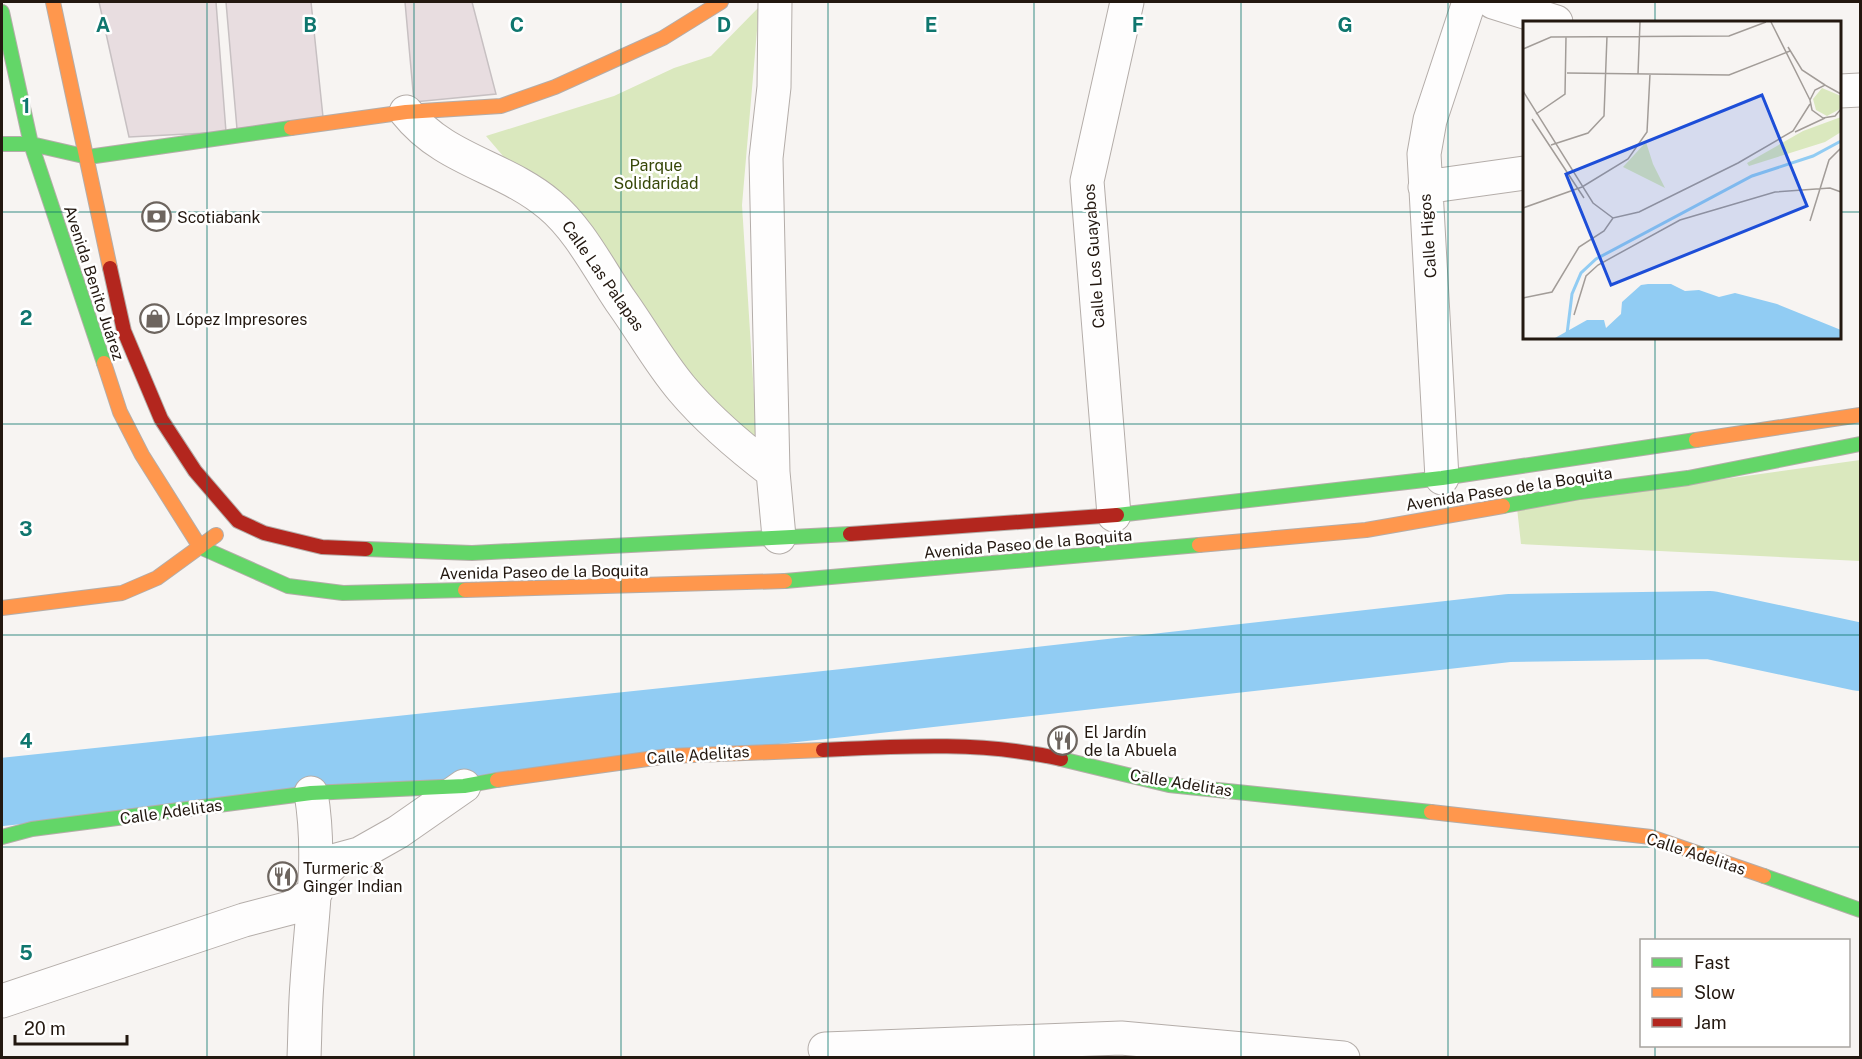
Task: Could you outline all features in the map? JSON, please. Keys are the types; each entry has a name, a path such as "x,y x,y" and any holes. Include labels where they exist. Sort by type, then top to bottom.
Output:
{"main road":[{"name":"Avenida Benito Juárez","path":"53,2 124,331 161,419 195,471 238,521"},
{"path":"2,144 31,144 88,157 406,112 501,106 555,87 663,38 721,2"},
{"name":"Avenida Benito Juárez","path":"2,12 31,144 120,412 142,455 200,547"},
{"name":"Avenida Paseo de la Boquita","path":"238,521 264,533 322,547 472,553 921,531 1114,514 1442,478 1860,415"},
{"name":"Avenida Paseo de la Boquita","path":"200,547 288,586 344,593 750,584 1365,530 1580,492 1688,478 1860,444"},
{"path":"2,608 122,593 157,578 238,521"},
{"name":"Calle Adelitas","path":"2,837 32,829 311,794 464,786 556,770 669,756 934,745 1038,754 1169,785 1552,824 1651,837 1860,910"}],"street":[{"path":"775,2 774,87 766,158 773,472 779,537"},
{"name":"Calle Los Guayabos","path":"1114,514 1087,181 1127,2"},
{"name":"Calle Higos","path":"1442,478 1424,154 1430,120 1469,2"},
{"path":"1492,2 1553,21"},
{"path":"1841,91 1860,90"},
{"name":"Calle Las Palapas","path":"406,112 421,132 441,145 520,185 551,205 576,235 682,389 729,438 773,472"},
{"path":"1425,187 1523,173"},
{"path":"2,1001 244,920 290,908 317,885 337,860 359,854 398,832 464,786"},
{"path":"304,1058 307,982 317,885 317,827 311,794"},
{"path":"825,1049 1121,1038 1343,1058"}],"green space":[{"name":"Parque Solidaridad","path":"759,7 742,205 757,442 672,364 537,179 503,156 486,136 614,96 674,68 711,56"},
{"path":"1860,460 1860,561 1521,544 1517,508"}],"building":[{"path":"99,2 216,2 226,132 129,137"},
{"path":"226,2 311,2 323,117 237,129"},
{"path":"405,2 472,2 496,94 414,102"}],"waterway":[{"path":"2,792 843,703 1509,628 1710,625 1860,657"}],"traffic: fast":[{"path":"2,12 31,144 104,363"},
{"path":"2,144 31,144 88,157 291,128"},
{"path":"1117,515 1442,478 1696,440"},
{"path":"1503,506 1580,492 1688,478 1860,444"},
{"path":"366,549 472,553 850,534"},
{"path":"785,581 1199,545"},
{"path":"200,547 288,586 343,593 465,590"},
{"path":"1061,759 1169,785 1431,812"},
{"path":"2,837 32,829 311,793 464,786 497,780"},
{"path":"1764,876 1860,910"}],"traffic: slow":[{"path":"53,2 110,268"},
{"path":"291,128 406,112 501,106 555,87 663,38 721,2"},
{"path":"104,363 120,412 142,455 200,547"},
{"path":"1696,440 1860,415"},
{"path":"1199,545 1366,530 1503,506"},
{"path":"2,608 122,593 157,578 216,535"},
{"path":"465,590 785,581"},
{"path":"497,780 669,756 823,750"},
{"path":"1431,812 1651,837 1764,876"}],"traffic: jam":[{"path":"110,268 124,331 161,419 195,471 238,521 264,533 322,547 366,549"},
{"path":"850,534 1117,515"},
{"path":"823,750 912,746 972,747 1032,753 1061,759"}],"place":[{"name":"Scotiabank","path":"156,217"},
{"name":"López Impresores","path":"155,319"},
{"name":"El Jardín de la Abuela","path":"1063,741"},
{"name":"Turmeric & Ginger Indian","path":"282,877"}]}
